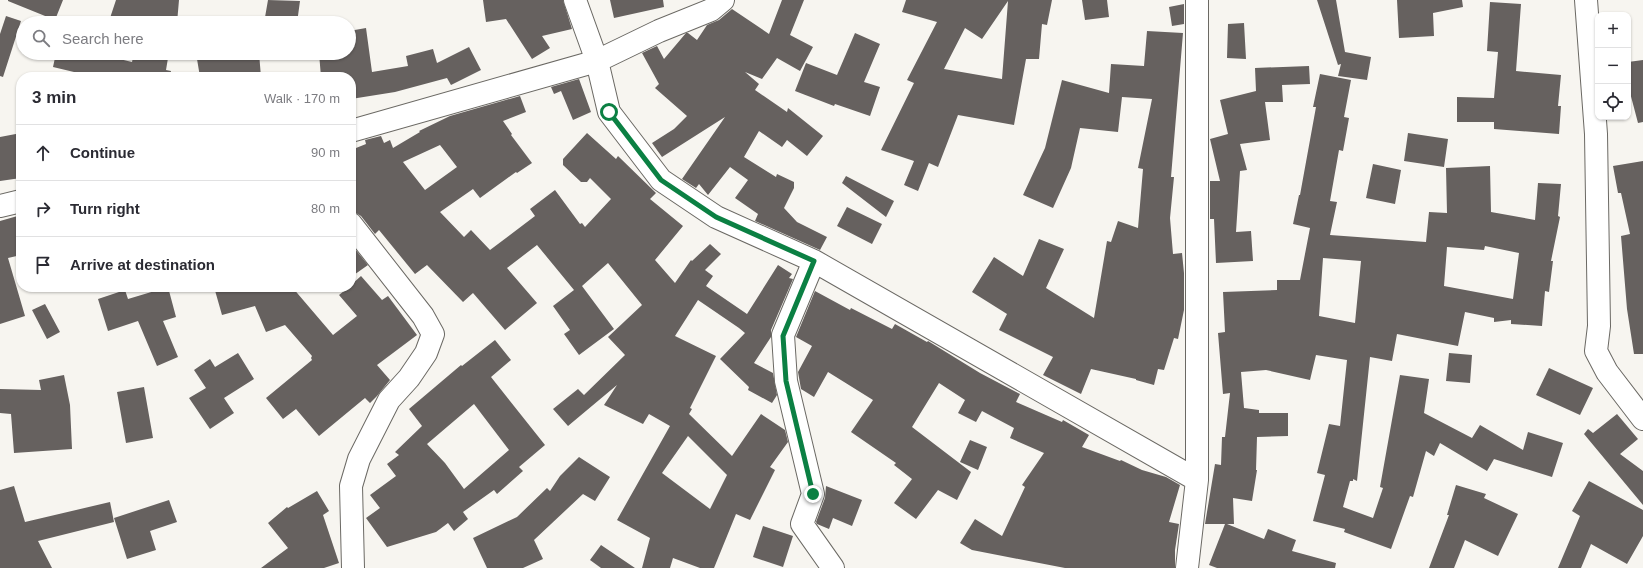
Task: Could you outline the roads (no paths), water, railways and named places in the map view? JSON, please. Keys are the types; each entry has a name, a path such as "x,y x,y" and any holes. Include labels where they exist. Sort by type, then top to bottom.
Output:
{"street":[{"path":"575,0 597,61 609,112 661,180 716,217 814,261 1197,480"},
{"path":"356,130 597,61 659,31 711,10 723,0"},
{"path":"1188,568 1197,480 1197,0"},
{"path":"1586,0 1596,134 1599,326 1596,351 1607,372 1643,419"},
{"path":"0,206 16,202"},
{"path":"353,568 351,486 359,459 388,400 418,366 426,353 433,334 423,316 356,230"},
{"path":"814,261 783,336 786,381 813,494 802,524 833,568"}]}
